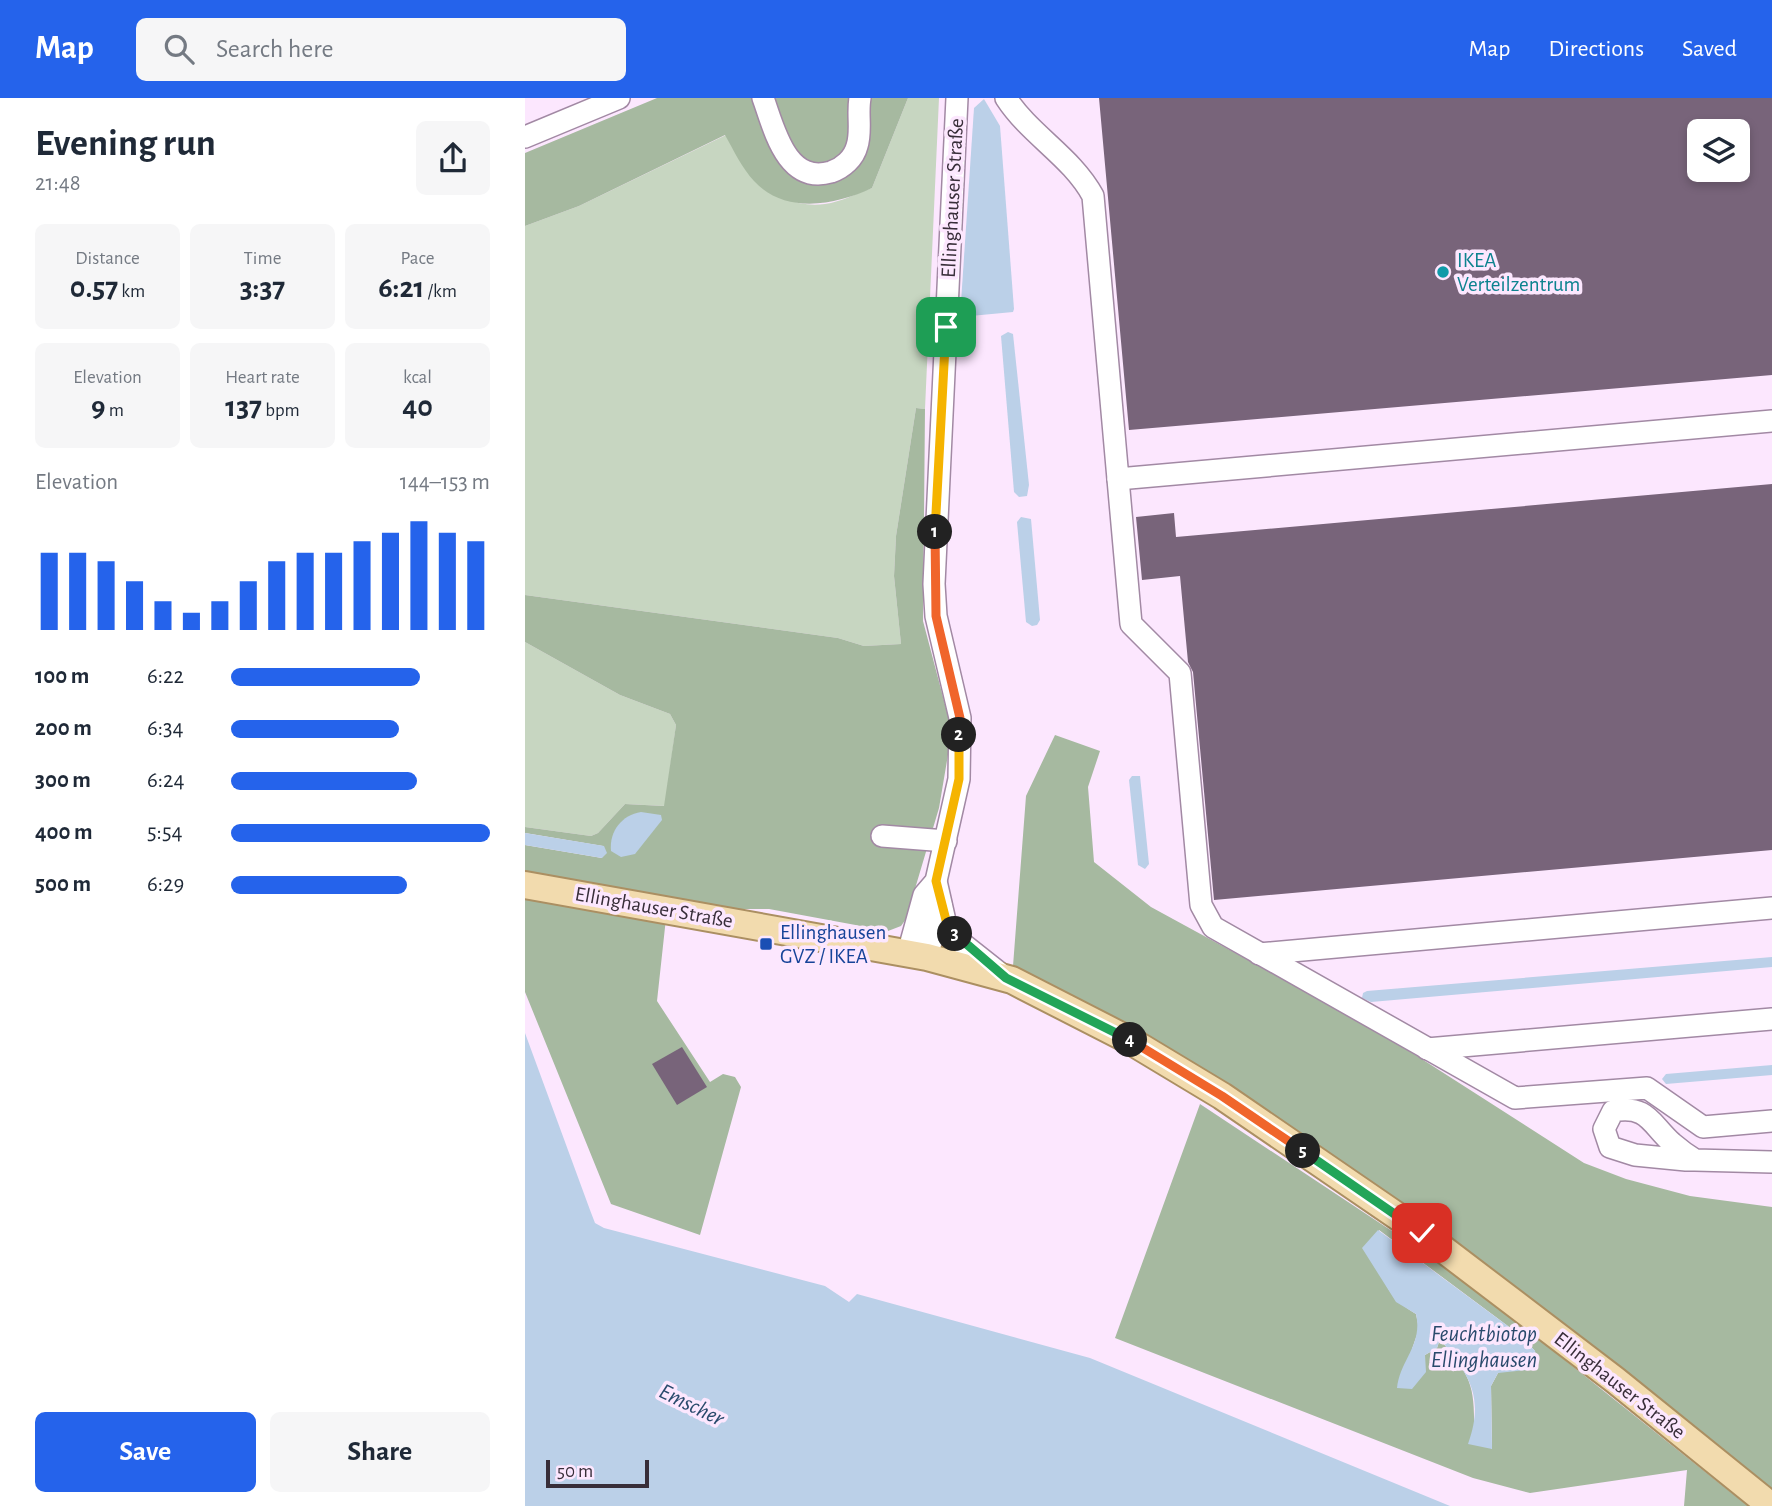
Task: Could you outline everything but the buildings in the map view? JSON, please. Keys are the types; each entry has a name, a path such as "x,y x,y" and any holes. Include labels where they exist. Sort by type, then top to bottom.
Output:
{"main road":[{"name":"Ellinghauser Straße","path":"525,885 918,955 1006,978 1129,1040 1222,1096 1343,1178 1519,1306 1771,1506"}],"street":[{"path":"525,137 619,98"},
{"path":"764,98 788,160 799,167 822,173 833,171 852,157 858,146 860,98"},
{"name":"Ellinghauser Straße","path":"918,955 924,895 936,881 959,779 960,718 936,616 934,558 957,98"},
{"path":"1006,98 1016,113 1083,178 1093,196 1131,624 1180,673 1201,905 1213,928 1515,1098 1647,1088 1703,1127 1772,1121"},
{"path":"1118,479 1772,421"},
{"path":"882,836 946,841"},
{"name":"Ellinghauser Straße","path":"936,881 946,920 959,941 1006,978"},
{"path":"918,955 942,902"},
{"path":"1259,954 1772,908"},
{"path":"1427,1049 1772,1019"},
{"path":"1695,1160 1772,1162"}],"green space":[{"path":"657,98 908,98 872,188 858,194 811,204 780,199 766,192 754,181 725,135 579,206 525,226 525,153"},
{"path":"908,98 939,98 925,409 916,408 896,536 894,576 901,644 864,646 838,638 525,595 525,226 579,206 726,135 753,175 778,195 808,204 825,204 843,199 872,188"},
{"path":"916,408 925,409 923,621 952,731 939,808 906,919 901,926 888,931 769,909 667,909 657,1001 710,1082 723,1074 735,1077 741,1087 700,1235 611,1204 525,992 525,845 602,858 603,846 525,833 525,827 591,836 598,833 625,804 664,806 676,725 670,714 620,695 525,642 525,595 838,638 864,646 901,644 894,576 896,536"},
{"path":"525,642 620,695 670,714 676,725 665,806 625,804 598,833 591,836 525,827"},
{"path":"1055,735 1100,751 1088,787 1094,862 1151,907 1378,1031 1584,1163 1626,1179 1690,1196 1772,1207 1772,1506 1615,1380 1129,1040 1013,966 1026,796"},
{"path":"1200,1104 1425,1253 1516,1321 1748,1506 1684,1506 1687,1470 1530,1493 1473,1478 1115,1338","holes":["1379,1230 1520,1335 1535,1351 1498,1373 1491,1386 1492,1449 1474,1430 1473,1400 1468,1380 1440,1339 1437,1348 1425,1355 1412,1349 1419,1329 1416,1314 1394,1297 1388,1288 1381,1268"]}],"water":[{"path":"984,99 1000,126 1014,309 1013,312 960,317 974,108"},
{"path":"1008,332 1013,334 1029,485 1027,496 1019,497 1014,492 1001,336"},
{"path":"1021,517 1031,519 1040,620 1037,625 1032,626 1026,622 1017,522"},
{"path":"1132,776 1140,776 1149,864 1145,869 1138,865 1129,780"},
{"path":"641,812 661,815 662,820 635,854 621,857 611,851 612,837 623,820"},
{"path":"525,833 604,846 607,853 602,858 525,845"},
{"path":"1772,957 1772,967 1371,1002 1362,998 1367,991"},
{"name":"Emscher","path":"525,1033 595,1223 604,1228 825,1286 849,1302 857,1294 1090,1358 1450,1506 525,1506"},
{"path":"1772,1065 1772,1075 1666,1084 1662,1079 1666,1074"},
{"name":"Feuchtbiotop Ellinghausen","path":"1378,1230 1520,1335 1535,1351 1537,1360 1526,1370 1498,1373 1491,1386 1492,1449 1468,1444 1475,1412 1471,1387 1459,1364 1440,1339 1437,1348 1425,1355 1426,1372 1412,1389 1397,1388 1402,1369 1414,1344 1416,1314 1396,1302 1362,1248"}],"place":[{"name":"IKEA Verteilzentrum","path":"1443,272"},
{"name":"Ellinghausen GVZ / IKEA","path":"766,944"}],"route":[{"path":"946,327 934,584 936,616 960,718 959,779 936,881 943,899 946,920 959,941 1006,978 1129,1040 1222,1096 1422,1233"}]}
